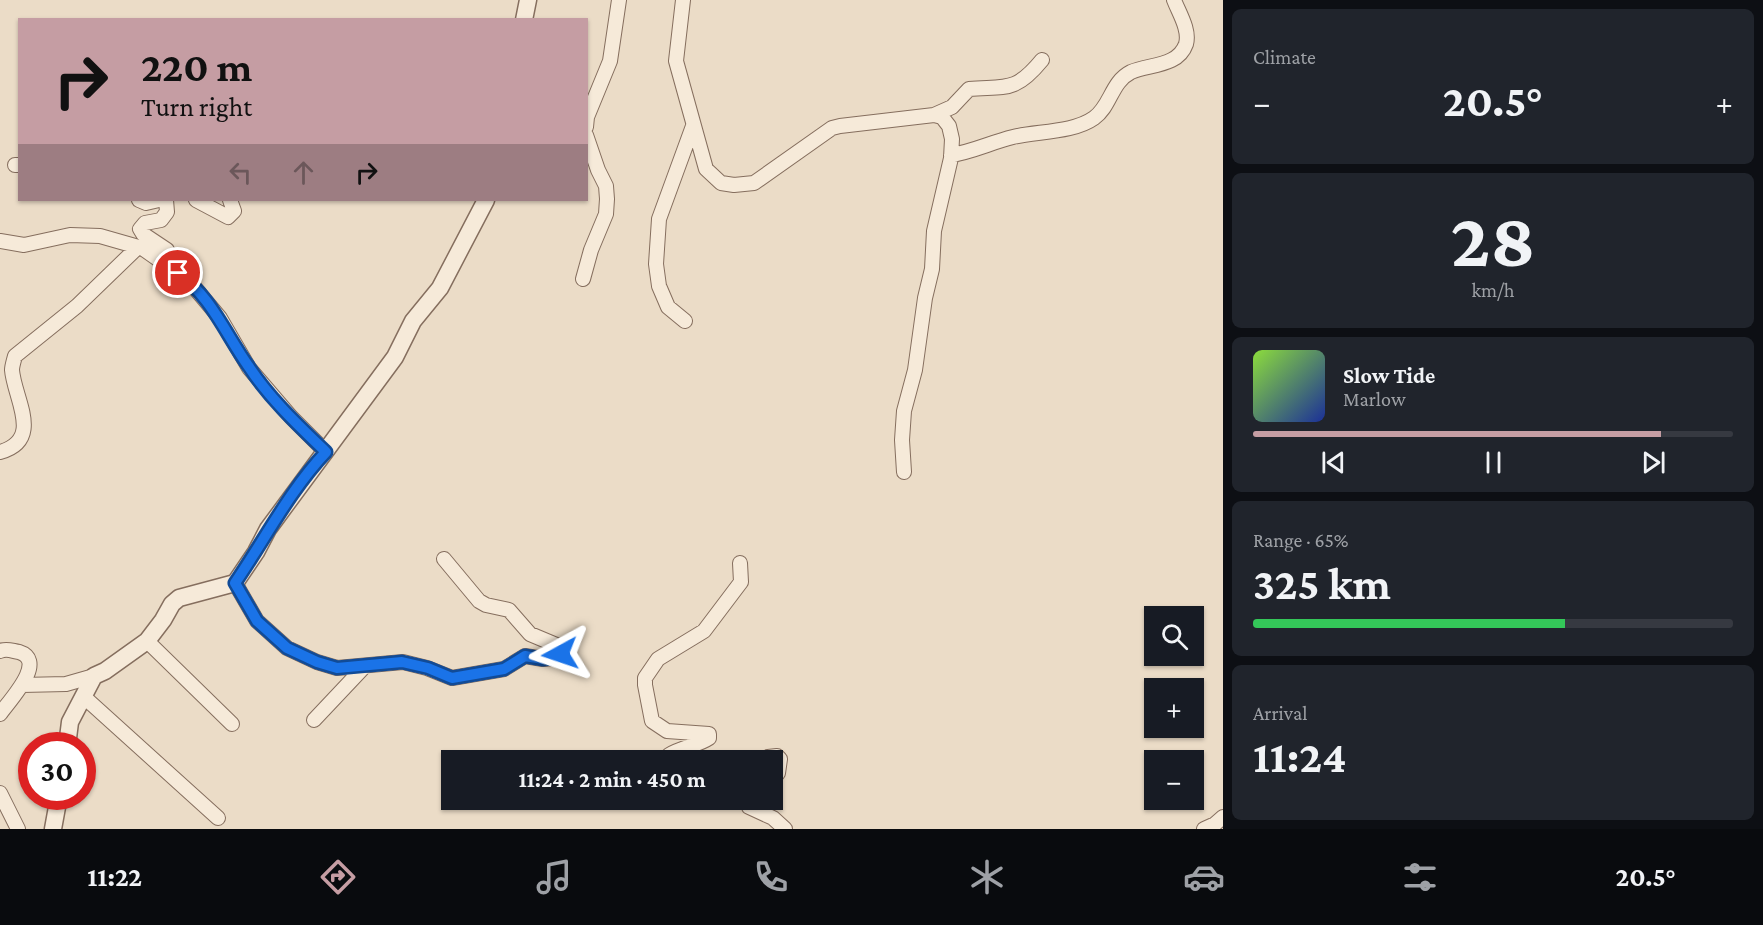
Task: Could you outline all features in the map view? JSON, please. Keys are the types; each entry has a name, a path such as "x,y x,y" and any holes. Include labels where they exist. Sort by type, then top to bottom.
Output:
{"street":[{"path":"524,18 528,0"},
{"path":"588,115 610,60 619,0"},
{"path":"683,0 676,60 706,169 721,183 734,185 754,183 832,128 934,115 952,107 969,89 1004,88 1021,81 1042,60"},
{"path":"951,155 1014,136 1069,128 1094,118 1106,105 1119,80 1131,72 1166,63 1179,55 1186,43 1186,27 1174,0"},
{"path":"904,472 902,461 904,411 915,370 925,298 932,269 934,231 951,155 952,139 949,126 942,117 934,115"},
{"path":"685,321 668,308 659,286 656,264 659,219 693,126"},
{"path":"583,279 591,250 606,214 608,199 606,186 588,141"},
{"path":"166,201 166,212 161,220 145,223 140,229 143,234 167,250 169,255 166,265"},
{"path":"198,201 228,217 234,211 231,201"},
{"path":"22,685 66,684 105,671 147,641 172,604 179,598 235,583 268,529 395,357 413,321 440,288 485,201"},
{"path":"0,241 24,245 70,235 100,236 138,246 189,281 220,318 249,368 291,417 326,452"},
{"path":"0,452 20,440 24,429 24,414 12,369 15,356 77,306 138,246"},
{"path":"235,583 257,621 287,648 317,662 337,668 402,662 428,668 452,678 504,669 525,656 543,659 553,658 560,654 561,647 530,634 510,610 486,605 479,601 444,559"},
{"path":"679,750 704,741 709,738 709,734 667,731 652,721 645,678 658,659 704,631 741,582 740,563"},
{"path":"147,641 232,724"},
{"path":"0,651 5,649 25,654 31,668 22,685 0,714"},
{"path":"314,720 364,666"},
{"path":"69,732 70,722 94,676"},
{"path":"83,696 218,818"},
{"path":"0,793 18,829"},
{"path":"53,829 56,810"},
{"path":"754,810 773,818 785,829"},
{"path":"1204,829 1223,817"}],"route":[{"path":"178,273 189,281 220,318 249,368 291,417 326,452 268,529 235,583 257,621 287,648 317,662 337,668 402,662 428,668 452,678 504,669 525,656 543,659 553,658 560,654"}]}
